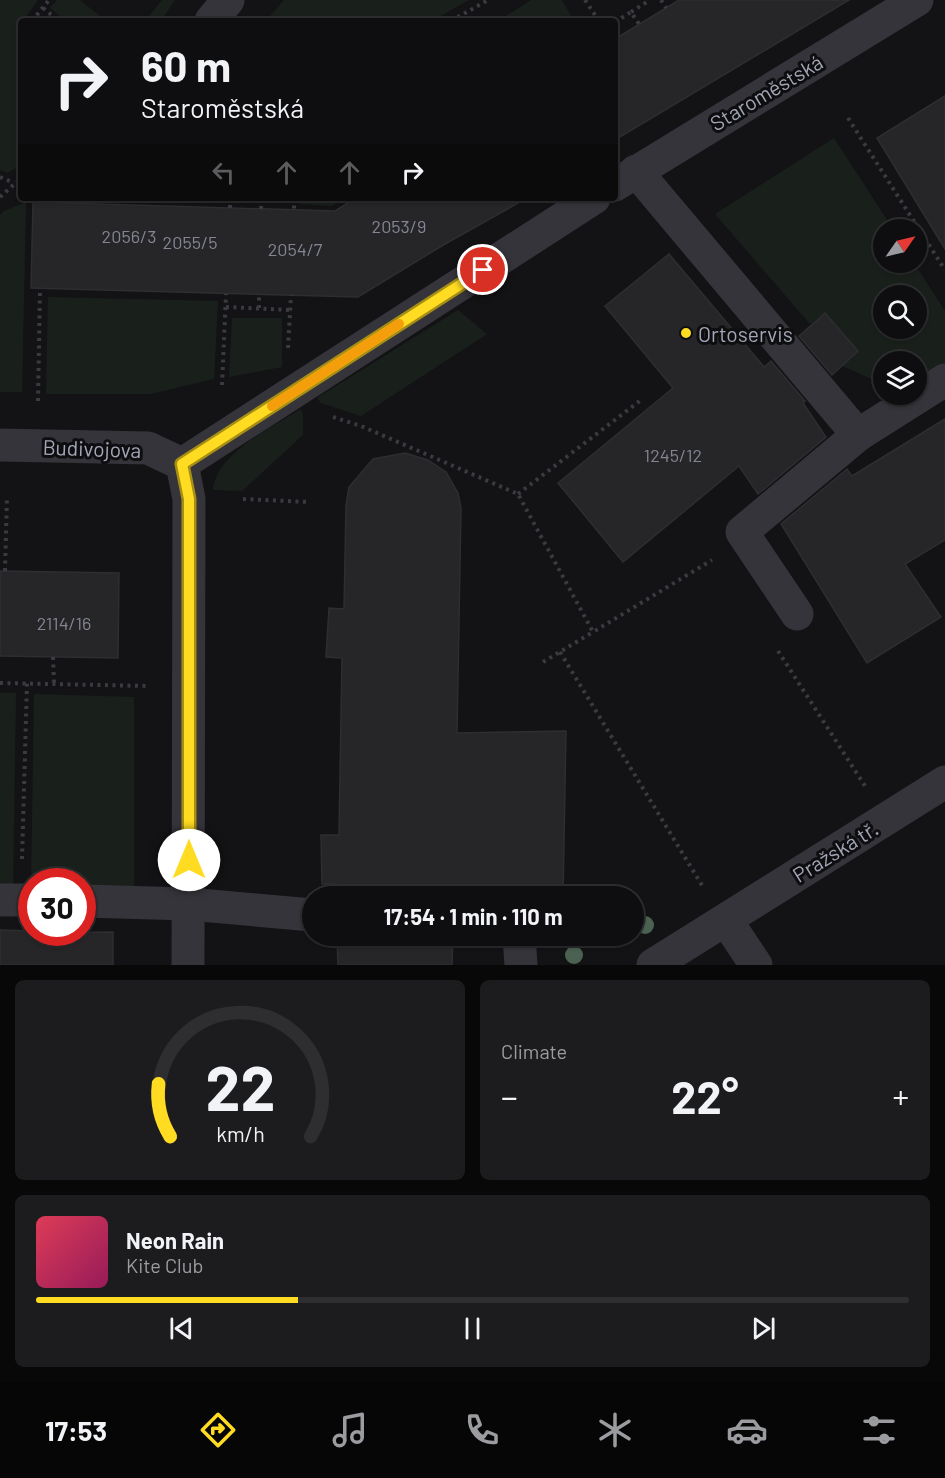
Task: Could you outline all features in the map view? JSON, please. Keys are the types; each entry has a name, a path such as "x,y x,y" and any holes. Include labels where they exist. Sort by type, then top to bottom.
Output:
{"street":[{"path":"213,18 228,0"},
{"name":"Staroměstská","path":"626,178 917,0"},
{"path":"626,178 858,435"},
{"path":"188,965 189,499 182,464 589,201"},
{"path":"797,614 742,532 858,435 945,380"},
{"name":"Budivojova","path":"0,445 148,448 182,464"},
{"name":"Pražská tř.","path":"653,965 945,782"},
{"path":"96,901 189,904 302,914"},
{"path":"733,915 756,965"},
{"path":"520,946 521,965"}],"path":[{"path":"35,18 49,0"},
{"path":"456,18 488,0"},
{"path":"585,0 597,18"},
{"path":"618,20 650,0"},
{"path":"661,0 666,8"},
{"path":"43,8 55,18"},
{"path":"631,12 639,24"},
{"path":"848,117 945,270"},
{"path":"0,177 14,183"},
{"path":"0,197 18,180"},
{"path":"230,201 230,208"},
{"path":"261,209 262,201"},
{"path":"294,201 294,210"},
{"path":"38,401 40,289"},
{"path":"222,385 226,294"},
{"path":"259,295 259,308"},
{"path":"288,357 291,295"},
{"path":"226,307 290,310"},
{"path":"518,494 641,400"},
{"path":"332,416 361,426 518,494 593,632"},
{"path":"5,572 7,497"},
{"path":"243,499 309,502"},
{"path":"543,662 746,539"},
{"path":"775,647 886,819"},
{"path":"560,652 705,889 733,915"},
{"path":"53,657 54,683"},
{"path":"0,683 144,686"},
{"path":"19,868 27,683"}],"shaded area":[{"path":"0,0 38,0 25,18 18,18 18,167 7,173 0,170"},
{"path":"57,0 80,0 102,18 62,18 50,8"},
{"path":"162,0 175,0 163,18 147,18"},
{"path":"284,0 469,0 437,18 269,18"},
{"path":"531,0 562,0 572,18 503,18"},
{"path":"834,138 887,219 873,219 873,273 920,273 945,311 945,364 927,378 927,351 873,351 873,380 842,366 858,350 825,313 810,324 715,214"},
{"path":"300,201 340,201 332,206 300,204"},
{"path":"26,202 22,392 0,392 0,215"},
{"path":"48,297 218,301 214,379 150,394 46,394"},
{"path":"458,310 487,334 361,416 321,403 317,398"},
{"path":"232,318 282,318 282,367 229,377"},
{"path":"301,409 303,435 242,491 213,490 216,477 235,453 248,442"},
{"path":"0,693 16,693 13,889 0,889"},
{"path":"34,694 134,697 134,890 96,890 96,868 31,868"}],"building":[{"path":"679,0 849,0 618,138 618,37"},
{"path":"945,96 945,249 927,219 877,138"},
{"path":"351,201 522,201 358,297 31,288 33,202 335,211"},
{"path":"669,254 764,367 771,361 805,401 803,403 826,437 758,494 739,466 623,562 558,483 673,388 605,306"},
{"path":"825,313 858,351 832,375 799,336"},
{"path":"945,419 945,540 905,564 941,617 867,663 781,524 847,469 852,476"},
{"path":"405,453 428,460 446,472 458,493 461,508 457,733 566,731 563,886 337,886 337,884 322,884 321,835 339,835 342,658 326,657 329,608 344,609 346,506 349,487 373,459"},
{"path":"0,571 119,573 118,658 0,656"},
{"path":"0,930 18,931 18,946 96,946 96,932 113,932 113,965 0,965"},
{"path":"337,946 453,946 452,965 338,965"}],"slow traffic":[{"path":"272,406 399,324"}],"place":[{"name":"Ortoservis","path":"686,333"}],"route":[{"path":"189,860 189,499 182,464 483,270"}]}
